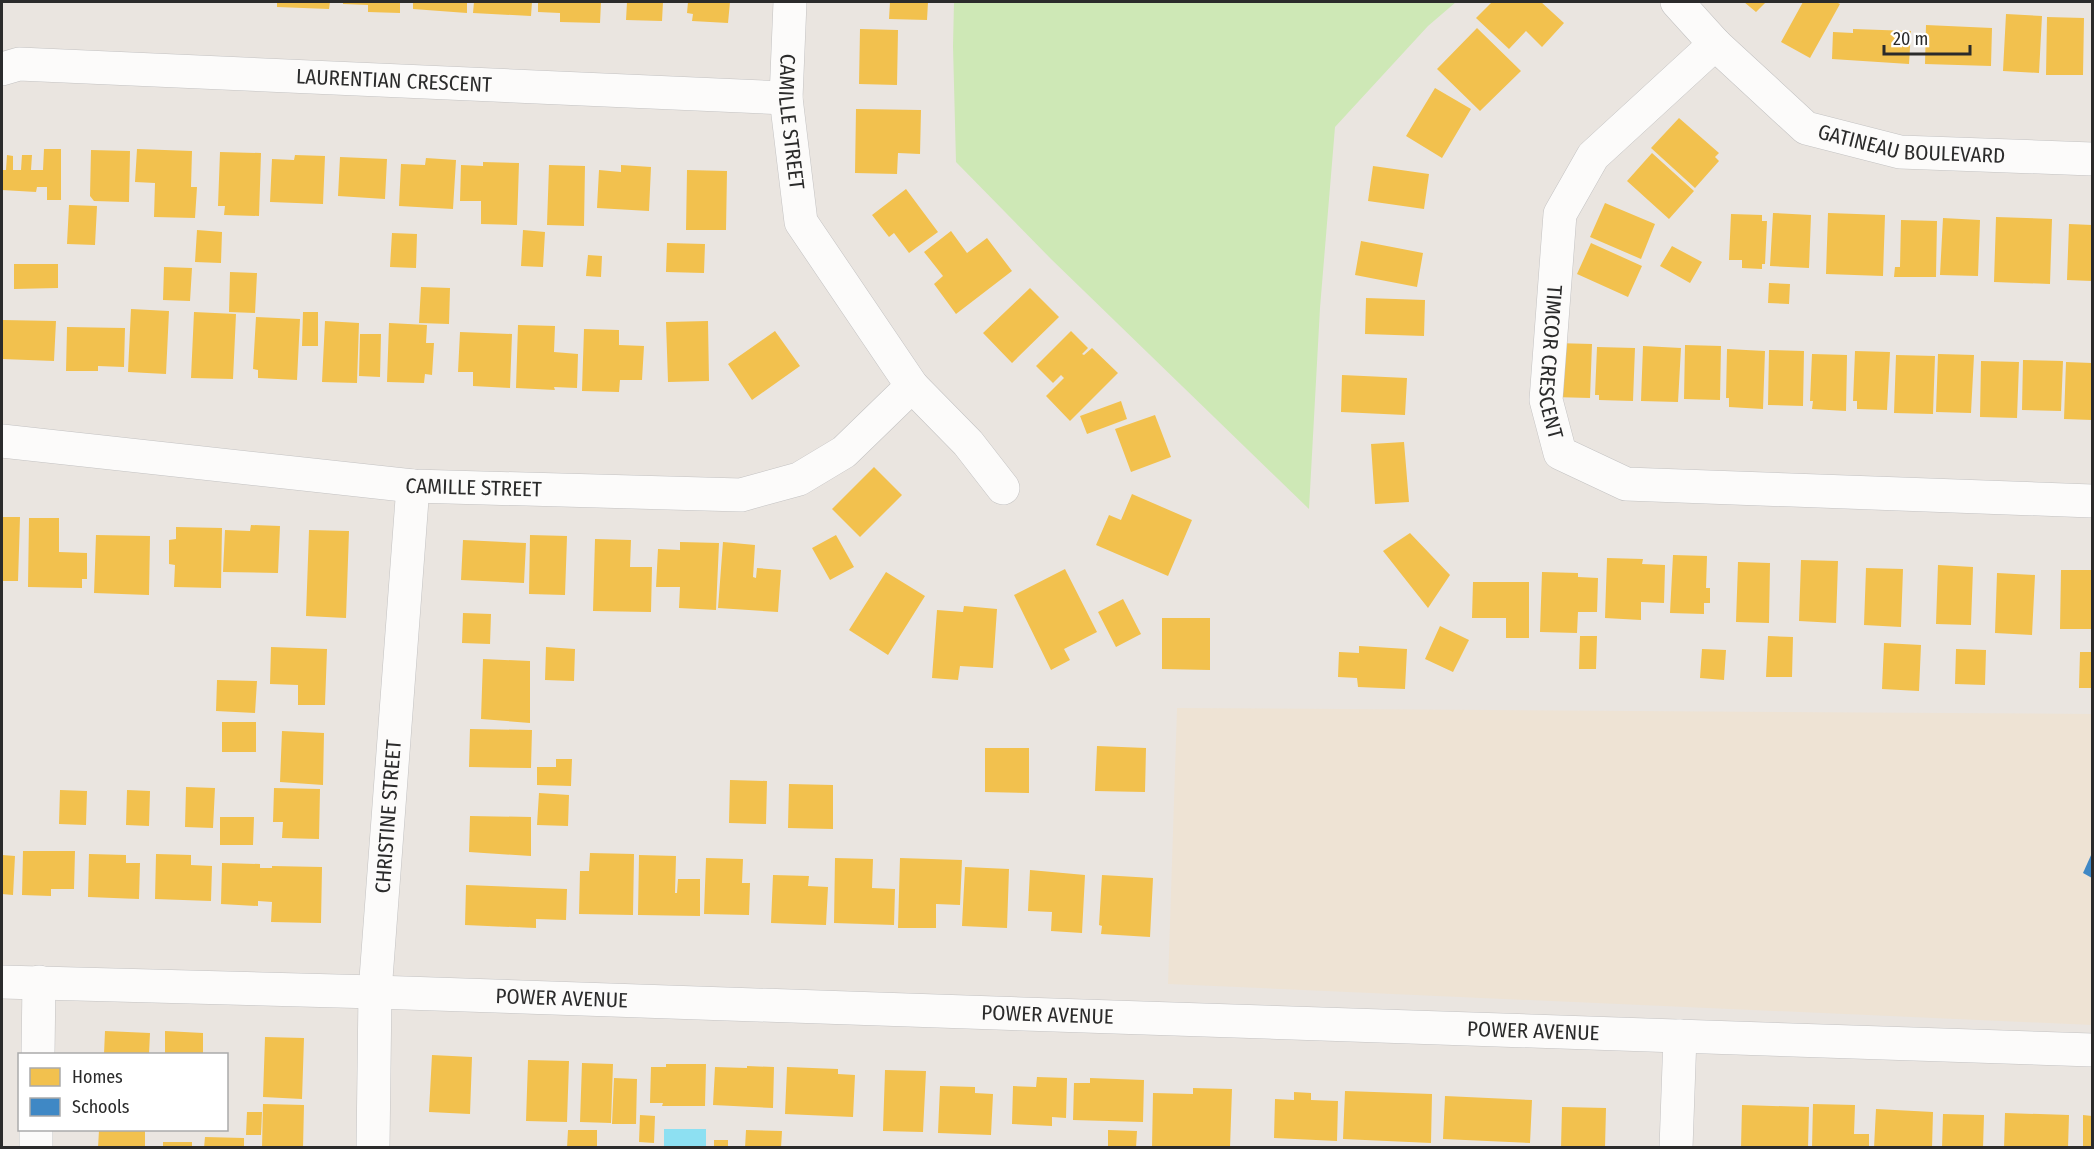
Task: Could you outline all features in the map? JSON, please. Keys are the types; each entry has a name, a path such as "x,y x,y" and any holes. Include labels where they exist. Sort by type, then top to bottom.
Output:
{"street":[{"name":"CAMILLE STREET","path":"790,2 786,98 801,222 912,386 968,443 1003,488"},
{"name":"GATINEAU BOULEVARD","path":"1677,2 1715,44 1806,129 1900,152 2092,159"},
{"name":"TIMCOR CRESCENT","path":"1715,44 1593,156 1560,214 1546,400 1560,453 1626,484 2092,501"},
{"name":"LAURENTIAN CRESCENT","path":"2,69 19,64 786,98"},
{"name":"CAMILLE STREET","path":"2,441 413,486 741,495 799,478 844,452 912,386"},
{"name":"CHRISTINE STREET","path":"373,1148 375,992 413,486"},
{"name":"POWER AVENUE","path":"2,982 375,992 2092,1050"},
{"path":"38,1053 39,982"},
{"path":"1676,1148 1680,1036"},
{"path":"36,1131 36,1148"}],"shaded area":[{"path":"1177,708 2092,714 2092,1025 1168,984"}],"green space":[{"path":"954,2 1456,2 1428,26 1335,127 1320,308 1309,509 1051,259 956,162"}],"water":[{"path":"664,1129 706,1129 706,1147 664,1147"}],"building: Homes":[{"path":"277,2 330,2 329,9 277,7"},
{"path":"343,2 400,2 400,13 368,12 368,5 343,4"},
{"path":"413,2 467,2 467,13 413,9"},
{"path":"474,2 532,2 531,16 473,13"},
{"path":"538,2 601,2 600,23 560,22 560,13 538,12"},
{"path":"627,2 663,2 662,21 626,20"},
{"path":"688,2 730,2 728,23 692,21 693,14 687,13"},
{"path":"890,2 928,2 927,20 889,19"},
{"path":"1492,2 1541,2 1564,23 1542,47 1526,31 1509,49 1476,18"},
{"path":"1744,2 1766,2 1756,12"},
{"path":"1803,2 1840,4 1810,58 1781,42"},
{"path":"2006,14 2042,16 2039,73 2003,71"},
{"path":"2047,17 2084,18 2083,75 2046,75"},
{"path":"1926,25 1992,28 1991,66 1925,64"},
{"path":"1477,28 1521,71 1480,111 1437,69"},
{"path":"860,29 898,30 897,85 859,84"},
{"path":"1853,29 1911,31 1909,64 1832,59 1833,32 1853,33"},
{"path":"1435,88 1471,109 1442,158 1406,136"},
{"path":"856,109 921,110 920,154 898,153 897,174 855,173"},
{"path":"1679,118 1719,153 1715,157 1719,161 1695,188 1651,148"},
{"path":"44,149 61,149 61,200 47,200 47,187 37,187 36,192 2,190 2,170 6,170 7,155 13,156 13,170 21,170 22,155 32,155 31,170 43,170"},
{"path":"137,149 192,151 191,187 197,187 195,218 154,217 155,183 135,182"},
{"path":"91,150 130,151 129,202 94,201 90,196"},
{"path":"220,152 261,153 259,216 224,215 225,206 218,206"},
{"path":"1652,153 1694,191 1669,219 1627,181"},
{"path":"295,155 325,156 323,204 270,202 272,159 294,160"},
{"path":"340,157 387,159 385,199 338,196"},
{"path":"426,158 456,160 453,209 399,206 401,164 425,165"},
{"path":"483,162 519,163 517,225 481,224 481,201 460,201 461,165 483,166"},
{"path":"549,165 585,166 584,226 547,225"},
{"path":"621,165 651,167 649,211 597,208 599,170 621,172"},
{"path":"1373,166 1429,174 1424,209 1368,201"},
{"path":"687,170 727,171 726,230 686,230"},
{"path":"906,189 938,232 909,253 894,233 889,237 872,215"},
{"path":"1605,203 1655,224 1641,259 1590,237"},
{"path":"69,205 97,206 95,245 67,244"},
{"path":"1773,213 1811,215 1809,268 1770,266"},
{"path":"1828,213 1885,215 1883,276 1826,274"},
{"path":"1731,214 1762,215 1762,221 1767,221 1765,264 1762,264 1762,269 1742,268 1742,260 1729,260"},
{"path":"1996,217 2052,219 2050,284 1994,282"},
{"path":"1943,218 1980,220 1978,276 1940,275"},
{"path":"1901,220 1937,221 1936,277 1894,277 1895,267 1900,267"},
{"path":"2069,224 2092,225 2092,281 2067,280"},
{"path":"197,230 222,232 221,263 195,262"},
{"path":"523,230 545,232 543,267 521,266"},
{"path":"951,231 967,253 987,238 1012,271 956,314 934,284 943,276 924,252"},
{"path":"392,233 417,234 416,268 390,267"},
{"path":"1361,241 1423,253 1417,287 1355,275"},
{"path":"667,243 705,244 704,273 666,272"},
{"path":"1591,243 1642,266 1628,297 1577,274"},
{"path":"1672,246 1702,262 1690,283 1660,266"},
{"path":"588,255 602,256 601,277 586,276"},
{"path":"14,264 58,264 58,288 14,289"},
{"path":"164,267 192,268 190,301 163,300"},
{"path":"230,272 257,273 255,313 229,312"},
{"path":"1769,283 1790,284 1789,304 1768,303"},
{"path":"421,287 450,288 449,324 419,323"},
{"path":"1030,288 1059,317 1012,363 983,333"},
{"path":"1366,298 1425,300 1424,336 1365,334"},
{"path":"131,309 169,311 166,374 128,372"},
{"path":"194,312 236,314 233,379 191,378"},
{"path":"303,312 318,312 318,346 302,346"},
{"path":"256,317 300,319 297,380 258,378 258,370 253,369"},
{"path":"2,320 56,321 54,361 2,359"},
{"path":"325,321 359,323 357,383 322,382"},
{"path":"708,321 709,381 668,382 666,322"},
{"path":"389,323 427,325 426,343 434,343 432,375 425,374 424,383 387,382"},
{"path":"518,325 555,326 554,352 578,354 577,388 554,387 555,390 516,388"},
{"path":"67,327 125,328 124,367 98,366 98,371 66,371"},
{"path":"584,329 619,330 619,345 644,346 642,380 620,380 619,392 582,391"},
{"path":"775,331 800,366 752,400 728,364"},
{"path":"1071,331 1088,348 1082,354 1084,355 1092,348 1118,373 1070,421 1046,396 1064,378 1061,375 1053,383 1036,366"},
{"path":"460,332 512,334 510,388 473,386 473,372 458,372"},
{"path":"360,334 381,334 380,377 359,376"},
{"path":"1555,343 1592,344 1590,398 1553,397"},
{"path":"1685,345 1721,346 1720,400 1684,399"},
{"path":"1643,346 1681,348 1678,402 1641,401"},
{"path":"1597,347 1635,348 1633,401 1599,400 1599,395 1595,395"},
{"path":"1727,349 1765,351 1763,409 1729,407 1729,398 1726,398"},
{"path":"1769,350 1804,351 1803,406 1768,405"},
{"path":"1855,351 1890,352 1887,410 1857,409 1857,401 1853,401"},
{"path":"1812,354 1847,355 1846,411 1812,409 1813,401 1810,401"},
{"path":"1938,354 1974,355 1971,413 1936,412"},
{"path":"1896,355 1935,356 1933,414 1894,413"},
{"path":"2023,360 2063,361 2061,411 2022,410"},
{"path":"1981,361 2019,362 2017,418 1980,417"},
{"path":"2066,362 2092,363 2092,420 2064,419"},
{"path":"1342,375 1407,378 1405,415 1341,412"},
{"path":"1121,401 1127,419 1087,434 1080,416"},
{"path":"1155,415 1171,457 1131,472 1115,429"},
{"path":"1404,442 1409,502 1375,504 1371,444"},
{"path":"874,467 902,495 860,537 832,509"},
{"path":"1132,494 1192,520 1168,576 1096,545 1109,515 1121,520"},
{"path":"2,517 20,517 18,581 2,581"},
{"path":"29,518 59,518 59,552 87,553 87,579 82,579 82,588 28,587"},
{"path":"251,525 280,526 278,573 223,572 225,530 250,531"},
{"path":"176,527 222,528 221,588 174,587 175,565 169,564 169,540 176,539"},
{"path":"309,530 349,531 346,618 306,616"},
{"path":"1410,533 1450,575 1428,608 1383,551"},
{"path":"96,535 150,536 149,595 94,593"},
{"path":"530,535 567,536 565,595 529,594"},
{"path":"836,535 854,567 830,580 812,548"},
{"path":"595,539 631,540 630,567 652,567 651,612 593,611"},
{"path":"463,540 526,543 524,583 461,580"},
{"path":"680,542 719,543 716,610 679,608 680,587 656,587 658,549 680,550"},
{"path":"723,542 755,545 753,577 756,578 757,568 781,570 778,612 718,608"},
{"path":"1673,555 1707,556 1706,588 1710,588 1710,603 1704,603 1704,614 1670,613"},
{"path":"1607,558 1643,559 1642,564 1665,565 1664,603 1641,602 1641,620 1605,618"},
{"path":"1801,560 1838,561 1836,623 1799,621"},
{"path":"1738,562 1770,563 1769,623 1736,622"},
{"path":"1938,565 1973,567 1971,625 1936,624"},
{"path":"1866,568 1903,569 1901,627 1864,625"},
{"path":"1065,569 1097,632 1064,649 1070,660 1051,670 1014,595"},
{"path":"2061,570 2092,570 2092,629 2060,629"},
{"path":"886,572 925,596 888,655 849,630"},
{"path":"1542,572 1578,573 1578,577 1598,578 1597,612 1578,612 1577,633 1540,632"},
{"path":"1997,573 2035,575 2032,635 1995,633"},
{"path":"1473,582 1529,582 1529,638 1506,638 1506,618 1472,618"},
{"path":"1123,599 1141,634 1116,647 1098,612"},
{"path":"964,606 997,609 993,668 960,666 958,680 932,678 937,610 963,612"},
{"path":"463,613 491,614 490,644 462,643"},
{"path":"1162,618 1210,618 1210,670 1162,669"},
{"path":"1440,626 1469,640 1453,672 1425,659"},
{"path":"1580,636 1597,636 1596,669 1579,669"},
{"path":"1768,636 1793,637 1792,677 1766,677"},
{"path":"1884,643 1921,645 1919,691 1882,689"},
{"path":"1359,646 1407,649 1405,689 1358,687 1357,678 1338,677 1339,652 1359,653"},
{"path":"271,647 327,649 325,705 298,705 298,685 270,684"},
{"path":"546,647 575,649 574,681 545,680"},
{"path":"1702,649 1726,650 1724,680 1700,678"},
{"path":"1956,649 1986,650 1985,685 1955,684"},
{"path":"2080,652 2092,652 2092,688 2079,688"},
{"path":"483,659 530,661 530,723 481,719"},
{"path":"217,680 257,681 255,713 216,711"},
{"path":"222,722 256,722 256,752 222,752"},
{"path":"470,729 532,730 531,768 469,767"},
{"path":"282,731 324,733 323,785 280,782"},
{"path":"1097,746 1146,748 1145,792 1095,791"},
{"path":"985,748 1029,748 1029,793 985,792"},
{"path":"556,759 572,759 571,786 537,785 537,767 556,767"},
{"path":"730,780 767,781 766,824 729,823"},
{"path":"789,784 833,785 833,829 788,828"},
{"path":"186,787 215,788 213,828 185,827"},
{"path":"274,788 320,789 319,839 282,838 283,822 273,822"},
{"path":"60,790 87,791 86,825 59,824"},
{"path":"127,790 150,791 149,826 126,825"},
{"path":"539,793 569,795 568,826 537,825"},
{"path":"470,816 531,817 531,856 469,852"},
{"path":"220,817 254,817 253,845 220,845"},
{"path":"23,851 75,851 74,889 51,889 51,896 22,895"},
{"path":"590,853 634,854 633,915 579,914 580,871 589,871"},
{"path":"89,854 126,855 126,863 140,863 139,899 88,897"},
{"path":"156,854 191,855 191,865 212,866 211,901 155,899"},
{"path":"2,855 15,856 13,895 2,894"},
{"path":"639,855 676,856 675,893 677,893 678,879 700,879 700,916 638,915"},
{"path":"706,858 743,859 742,883 750,883 749,915 704,914"},
{"path":"835,858 873,859 872,888 895,889 894,925 834,923"},
{"path":"900,858 962,860 960,905 936,904 936,928 898,928"},
{"path":"222,863 260,864 260,868 272,868 272,866 322,867 321,923 271,922 272,902 258,901 258,906 221,904"},
{"path":"965,867 1009,869 1007,928 962,926"},
{"path":"1030,870 1085,875 1082,933 1051,931 1052,912 1028,911"},
{"path":"773,875 809,876 808,886 828,887 826,925 771,923"},
{"path":"1102,875 1153,878 1150,937 1101,934 1102,926 1099,925"},
{"path":"466,885 567,889 566,920 536,919 536,928 465,925"},
{"path":"105,1031 150,1033 149,1053 104,1053"},
{"path":"165,1031 203,1033 203,1053 165,1053"},
{"path":"265,1037 304,1038 302,1099 263,1097"},
{"path":"432,1055 472,1057 470,1114 429,1112"},
{"path":"528,1060 569,1061 567,1122 526,1121"},
{"path":"582,1063 613,1064 611,1123 580,1122"},
{"path":"666,1064 706,1064 705,1106 662,1106 663,1103 650,1103 651,1067 666,1067"},
{"path":"747,1066 774,1067 773,1108 713,1105 715,1067 747,1068"},
{"path":"787,1067 838,1069 838,1074 855,1075 853,1117 785,1114"},
{"path":"885,1070 926,1071 923,1132 883,1131"},
{"path":"1037,1077 1067,1078 1066,1118 1052,1117 1052,1126 1012,1124 1013,1086 1036,1087"},
{"path":"614,1078 637,1079 636,1124 612,1124"},
{"path":"1090,1078 1144,1080 1143,1122 1073,1120 1074,1083 1090,1083"},
{"path":"940,1086 975,1087 975,1093 993,1094 991,1135 938,1133"},
{"path":"1193,1088 1232,1089 1230,1148 1152,1148 1153,1093 1193,1094"},
{"path":"1345,1091 1432,1094 1431,1143 1343,1139"},
{"path":"1294,1092 1311,1093 1311,1100 1338,1101 1337,1141 1274,1138 1275,1099 1294,1100"},
{"path":"1445,1096 1532,1100 1530,1143 1443,1139"},
{"path":"263,1104 304,1105 303,1148 262,1148"},
{"path":"1813,1104 1855,1105 1854,1134 1869,1134 1869,1148 1812,1148"},
{"path":"1742,1105 1809,1107 1808,1148 1741,1148"},
{"path":"1562,1107 1606,1108 1605,1148 1561,1148"},
{"path":"1876,1109 1933,1112 1932,1148 1874,1148"},
{"path":"247,1112 262,1112 261,1135 246,1135"},
{"path":"2005,1113 2069,1115 2068,1148 2004,1148"},
{"path":"1943,1114 1984,1115 1983,1148 1942,1148"},
{"path":"640,1115 655,1116 654,1143 639,1142"},
{"path":"2083,1115 2092,1116 2092,1148 2083,1148"},
{"path":"568,1130 597,1130 597,1148 567,1148"},
{"path":"746,1130 782,1131 781,1148 745,1148"},
{"path":"1108,1130 1137,1131 1136,1148 1108,1148"},
{"path":"99,1131 145,1131 145,1148 98,1148"},
{"path":"205,1137 244,1138 244,1148 204,1148"},
{"path":"714,1140 728,1140 728,1148 714,1148"},
{"path":"163,1142 192,1142 192,1148 163,1148"}],"building: Schools":[{"path":"2092,853 2092,878 2083,873"}]}
